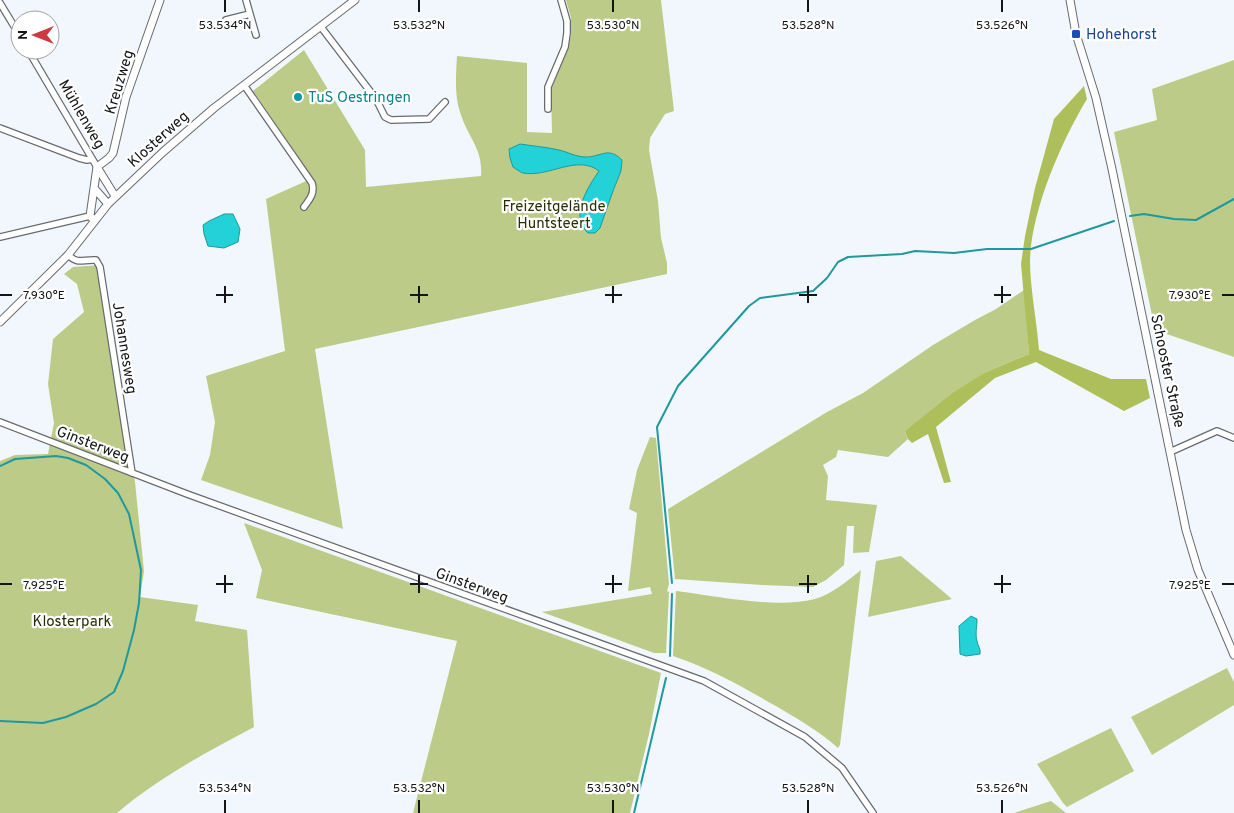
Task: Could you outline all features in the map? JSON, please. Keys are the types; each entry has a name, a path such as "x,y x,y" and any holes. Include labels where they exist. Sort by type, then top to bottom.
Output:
{"street":[{"name":"Kreuzweg","path":"97,166 110,158 113,153 126,97 160,0"},
{"path":"246,0 256,35"},
{"name":"Klosterweg","path":"0,322 68,255 92,218 181,135 356,0"},
{"path":"548,109 548,87 565,47 567,33 567,21 561,0"},
{"name":"Schooster Straße","path":"1070,0 1076,34 1097,102 1112,169 1186,530 1198,570 1234,655"},
{"path":"0,4 10,20"},
{"path":"226,20 250,14"},
{"path":"321,27 376,99 385,117 391,120 429,119 445,102"},
{"name":"Mühlenweg","path":"34,60 116,196"},
{"path":"244,85 312,183 314,188 312,197 304,207"},
{"path":"0,128 79,158 88,160 92,158"},
{"name":"Mühlenweg","path":"92,218 97,166"},
{"path":"94,188 108,204"},
{"path":"0,237 92,218"},
{"name":"Johannesweg","path":"68,255 78,262 96,260 100,267 132,473"},
{"name":"Ginsterweg","path":"0,422 215,504 704,681 805,737 842,768 873,813"},
{"path":"1170,452 1218,431 1234,438"}],"green space":[{"name":"Freizeitgelände Huntsteert","path":"566,0 661,0 674,111 665,114 650,138 649,150 658,201 661,238 667,263 667,274 315,349 343,529 201,480 210,455 215,422 206,376 285,351 266,199 313,178 253,91 304,50 365,150 366,187 481,176 478,151 464,123 457,101 457,56 527,63 527,132 552,133 551,90 568,49 571,34 571,18"},
{"path":"1234,60 1234,357 1155,330 1114,132 1157,120 1152,89"},
{"path":"1084,86 1087,99 1067,135 1049,177 1032,241 1030,271 1039,350 1111,379 1146,379 1150,398 1124,411 1036,362 995,378 936,427 951,482 944,483 928,434 912,443 905,431 954,392 986,372 1029,354 1021,264 1025,236 1035,188 1054,119"},
{"name":"Klosterpark","path":"101,265 135,482 144,571 140,597 198,605 195,621 247,630 254,727 166,777 117,813 0,813 0,461 15,455 48,454 54,423 48,384 53,339 84,312 77,284 64,274 73,267"},
{"path":"1024,290 1029,354 986,372 905,431 908,439 888,457 838,450 836,457 823,465 828,476 826,500 877,505 869,552 853,553 854,526 847,526 844,565 826,580 813,587 675,579 668,509 827,412 863,393 933,345 996,309"},
{"path":"650,437 656,438 669,584 667,591 669,592 666,653 654,653 542,612 652,594 650,587 628,591 637,513 629,509 637,470"},
{"path":"244,523 661,673 630,813 413,813 457,641 256,598 262,570"},
{"path":"901,556 952,599 868,617 876,561"},
{"path":"861,570 840,745 838,748 807,725 749,691 712,672 673,656 676,591 746,601 799,602 815,599 827,594"},
{"path":"1227,668 1234,682 1234,705 1152,755 1131,717"},
{"path":"1111,728 1134,771 1067,807 1037,764"},
{"path":"1051,801 1066,813 1014,813"}],"water":[{"path":"520,144 554,149 582,157 608,153 622,160 621,171 600,228 595,233 588,233 583,226 580,210 586,193 599,171 590,166 572,165 533,174 523,173 513,167 509,149"},
{"path":"224,214 233,214 240,229 238,242 224,248 208,246 203,225"},
{"path":"971,616 977,619 976,636 980,654 966,656 960,654 959,626"}],"waterway":[{"path":"1130,216 1144,214 1174,219 1196,220 1234,199"},
{"path":"672,583 657,427 678,386 749,306 760,298 813,291 827,278 838,262 848,257 902,254 915,251 954,253 987,249 1031,249 1114,221"},
{"path":"0,466 15,459 56,456 68,458 86,465 105,479 118,493 129,514 141,570 139,603 134,630 123,671 114,692 96,704 66,717 43,723 0,721"},
{"path":"670,656 672,594"},
{"path":"634,813 666,678"}],"place":[{"name":"Hohehorst","path":"1076,34"},
{"name":"TuS Oestringen","path":"298,97"}]}
